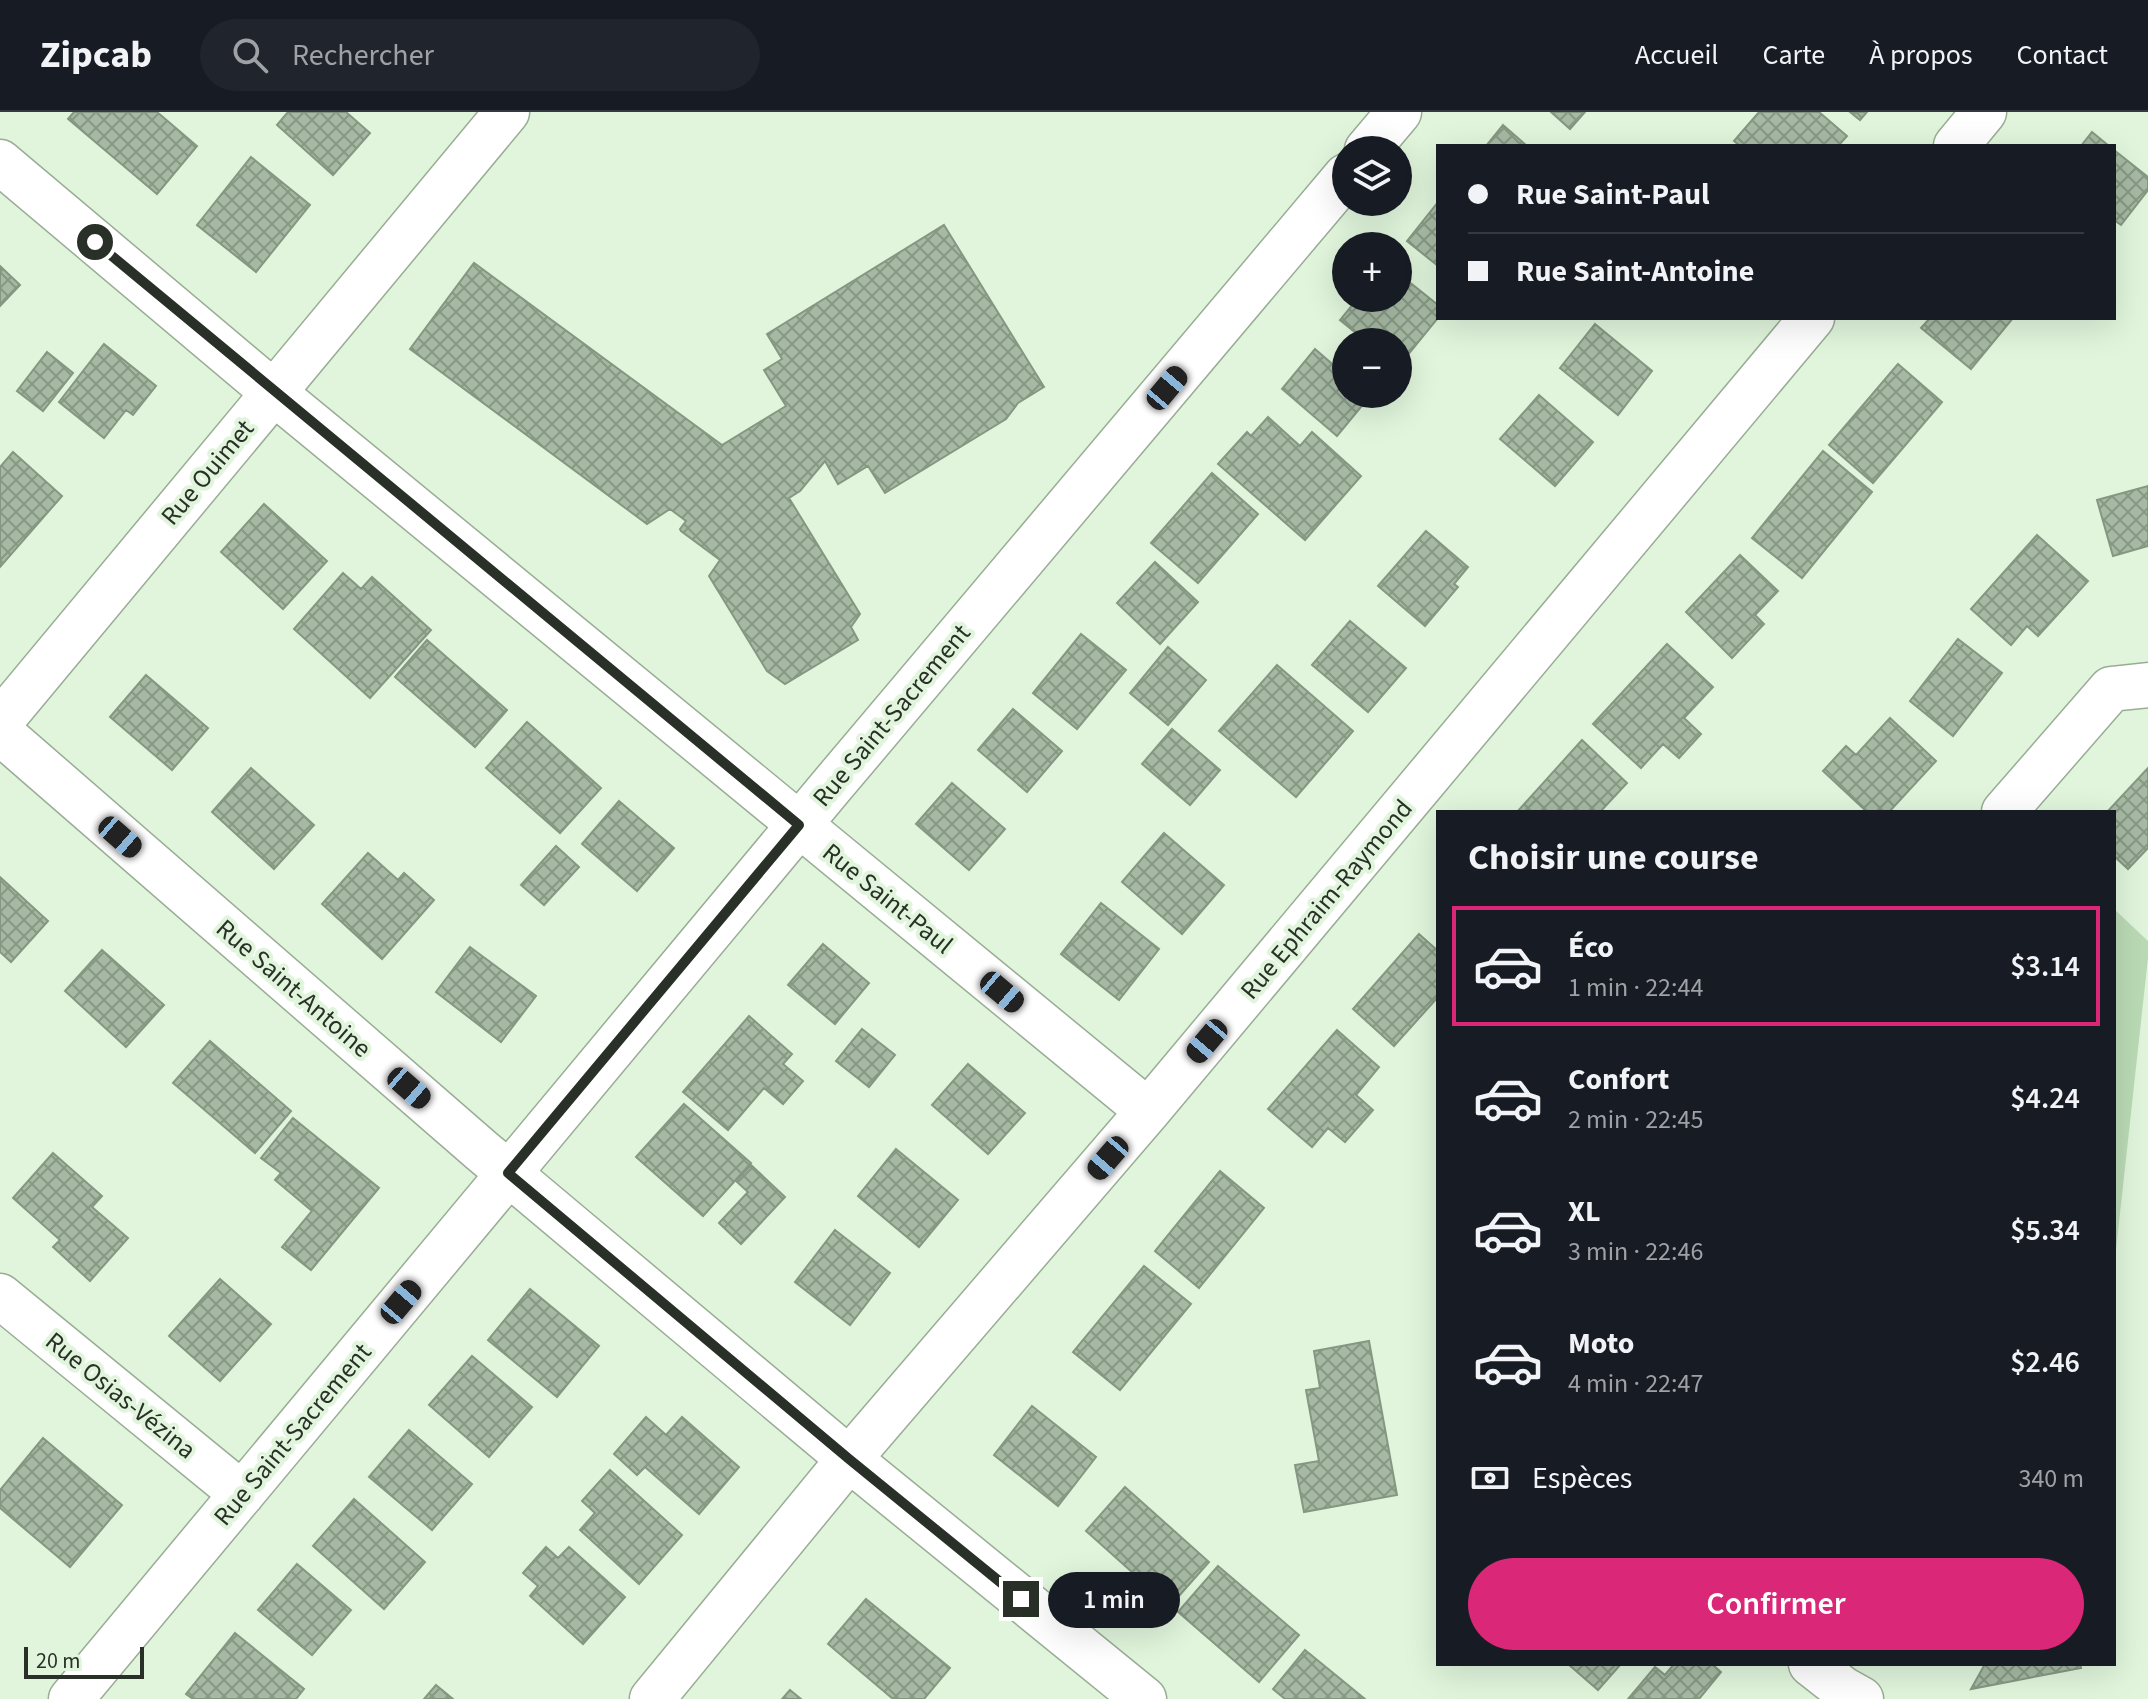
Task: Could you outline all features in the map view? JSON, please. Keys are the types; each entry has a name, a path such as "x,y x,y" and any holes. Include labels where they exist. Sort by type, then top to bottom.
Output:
{"street":[{"name":"Rue Ouimet","path":"0,722 507,112"},
{"path":"1379,136 1399,112"},
{"path":"1958,144 1984,112"},
{"name":"Rue Saint-Paul","path":"0,162 273,392 1148,1111"},
{"name":"Rue Saint-Sacrement","path":"71,1699 799,825 1332,193"},
{"name":"Rue Ephraim-Raymond","path":"652,1699 849,1459 1148,1111 1810,320"},
{"path":"2006,810 2111,689 2148,685"},
{"name":"Rue Saint-Antoine","path":"0,732 508,1173 849,1459 1144,1699"},
{"name":"Rue Osias-Vézina","path":"0,1296 242,1494"},
{"path":"1814,1666 1861,1699"}],"green space":[{"path":"2116,911 2148,941 2116,1250"}],"building":[{"path":"74,112 157,112 197,146 157,194 68,119"},
{"path":"288,112 346,112 370,133 333,175 277,125"},
{"path":"1551,112 1585,112 1570,129"},
{"path":"1759,112 1819,112 1847,136 1840,144 1738,144 1734,141"},
{"path":"1850,112 1867,112 1860,120"},
{"path":"1503,125 1525,144 1488,144"},
{"path":"2092,132 2107,144 2083,144"},
{"path":"2116,152 2148,177 2148,190 2121,225 2116,221"},
{"path":"251,157 310,205 256,272 197,225"},
{"path":"1436,205 1436,264 1412,245 1412,235"},
{"path":"944,225 1044,387 1018,403 1006,419 885,493 868,466 838,484 825,461 800,491 789,498 860,614 851,627 858,640 785,684 767,671 709,576 720,560 681,531 686,521 670,509 647,524 410,349 474,263 722,445 786,406 764,370 782,359 767,334"},
{"path":"0,266 20,285 0,306"},
{"path":"1412,284 1436,303 1436,320 1412,350 1412,328 1350,328 1340,320 1347,312 1412,312"},
{"path":"1928,320 2011,320 1971,369 1921,328"},
{"path":"1595,324 1652,371 1618,415 1560,368"},
{"path":"104,344 156,386 133,415 126,410 104,438 59,402"},
{"path":"1315,349 1332,364 1332,408 1360,408 1337,436 1282,389"},
{"path":"47,352 73,373 43,411 17,391"},
{"path":"1898,364 1942,402 1873,483 1829,445"},
{"path":"1539,395 1593,442 1555,486 1500,439"},
{"path":"1268,417 1300,446 1312,432 1361,476 1305,540 1218,464 1247,432 1251,436"},
{"path":"1823,451 1872,492 1802,578 1752,538"},
{"path":"13,452 62,496 0,567 0,467"},
{"path":"1212,473 1258,514 1198,583 1151,543"},
{"path":"2148,486 2148,546 2113,556 2097,500"},
{"path":"264,504 327,561 283,609 221,552"},
{"path":"1426,531 1468,567 1454,584 1458,587 1425,626 1378,586"},
{"path":"2037,535 2088,581 2038,636 2027,626 2011,645 1971,609"},
{"path":"1740,555 1778,591 1755,615 1764,624 1732,658 1686,612"},
{"path":"1155,562 1198,602 1160,644 1117,603"},
{"path":"343,573 361,589 372,577 431,630 370,698 294,629"},
{"path":"1350,621 1406,668 1368,712 1312,665"},
{"path":"1081,634 1126,670 1077,729 1033,693"},
{"path":"1958,639 2002,673 1953,736 1910,701"},
{"path":"427,640 507,710 475,747 395,677"},
{"path":"1667,644 1713,687 1684,718 1701,734 1679,758 1663,744 1641,768 1593,724"},
{"path":"1168,647 1206,680 1168,725 1130,693"},
{"path":"1277,665 1353,731 1296,797 1219,731"},
{"path":"146,675 208,728 172,770 110,717"},
{"path":"1013,709 1062,751 1027,792 978,750"},
{"path":"1890,718 1936,761 1891,810 1865,810 1823,771 1846,746 1856,755"},
{"path":"527,722 601,788 560,833 486,768"},
{"path":"1172,729 1220,770 1190,805 1142,764"},
{"path":"1582,740 1627,783 1602,810 1519,810"},
{"path":"251,768 314,825 274,869 212,812"},
{"path":"2148,768 2148,848 2128,869 2116,858 2116,810 2109,810"},
{"path":"952,783 1005,829 969,870 916,824"},
{"path":"619,801 674,848 637,891 582,844"},
{"path":"1164,833 1224,885 1182,934 1122,882"},
{"path":"556,846 579,867 544,905 521,885"},
{"path":"368,853 398,880 404,873 434,900 382,959 322,904"},
{"path":"0,877 48,921 11,962 0,952"},
{"path":"1101,903 1159,949 1119,1000 1061,954"},
{"path":"1419,934 1436,949 1436,999 1394,1046 1353,1009"},
{"path":"823,944 869,983 835,1024 788,985"},
{"path":"470,947 536,996 501,1042 436,992"},
{"path":"102,950 164,1005 126,1047 65,991"},
{"path":"749,1016 792,1054 783,1064 803,1081 783,1104 764,1088 728,1130 683,1092"},
{"path":"862,1029 895,1055 869,1087 836,1061"},
{"path":"1337,1030 1379,1067 1356,1095 1373,1110 1345,1142 1328,1128 1312,1147 1268,1109"},
{"path":"210,1041 291,1111 255,1153 173,1083"},
{"path":"968,1064 1025,1113 988,1154 932,1105"},
{"path":"684,1104 751,1163 703,1216 636,1157"},
{"path":"293,1118 379,1188 311,1270 282,1247 312,1211 275,1180 281,1173 261,1158"},
{"path":"896,1149 958,1200 919,1247 858,1196"},
{"path":"53,1153 102,1196 92,1207 128,1238 90,1281 53,1247 60,1240 13,1198"},
{"path":"751,1165 785,1197 741,1244 719,1223 748,1192 736,1181"},
{"path":"1220,1171 1264,1208 1199,1288 1155,1251"},
{"path":"835,1230 890,1273 850,1325 795,1282"},
{"path":"1144,1266 1191,1304 1120,1390 1073,1352"},
{"path":"220,1279 271,1324 220,1381 169,1336"},
{"path":"530,1289 599,1346 557,1397 488,1340"},
{"path":"1369,1341 1397,1495 1304,1512 1295,1465 1319,1461 1306,1390 1320,1388 1314,1351"},
{"path":"472,1356 532,1407 489,1457 429,1405"},
{"path":"1032,1406 1096,1457 1058,1506 994,1455"},
{"path":"646,1417 666,1435 682,1417 739,1467 699,1514 645,1467 637,1475 614,1454"},
{"path":"409,1430 472,1484 432,1530 369,1477"},
{"path":"43,1438 122,1505 70,1567 0,1508 0,1490"},
{"path":"610,1470 682,1535 639,1584 580,1530 595,1513 582,1501"},
{"path":"1125,1487 1209,1562 1170,1606 1086,1531"},
{"path":"354,1499 425,1562 384,1609 313,1546"},
{"path":"546,1547 558,1558 569,1547 625,1597 583,1644 530,1596 538,1586 523,1573"},
{"path":"297,1564 351,1610 312,1655 258,1610"},
{"path":"1218,1566 1299,1635 1259,1682 1178,1612"},
{"path":"866,1599 950,1668 924,1699 893,1699 828,1644"},
{"path":"235,1633 304,1689 296,1699 193,1699 186,1694"},
{"path":"1305,1650 1365,1699 1285,1699 1273,1689"},
{"path":"1570,1666 1619,1666 1598,1690"},
{"path":"1672,1666 1714,1666 1721,1672 1699,1699 1628,1699 1655,1667 1665,1675"},
{"path":"1984,1666 2081,1668 1971,1689"},
{"path":"436,1685 453,1699 424,1699"},
{"path":"790,1690 801,1699 782,1699"}],"route":[{"path":"95,242 799,825 508,1173 1021,1599"}]}
